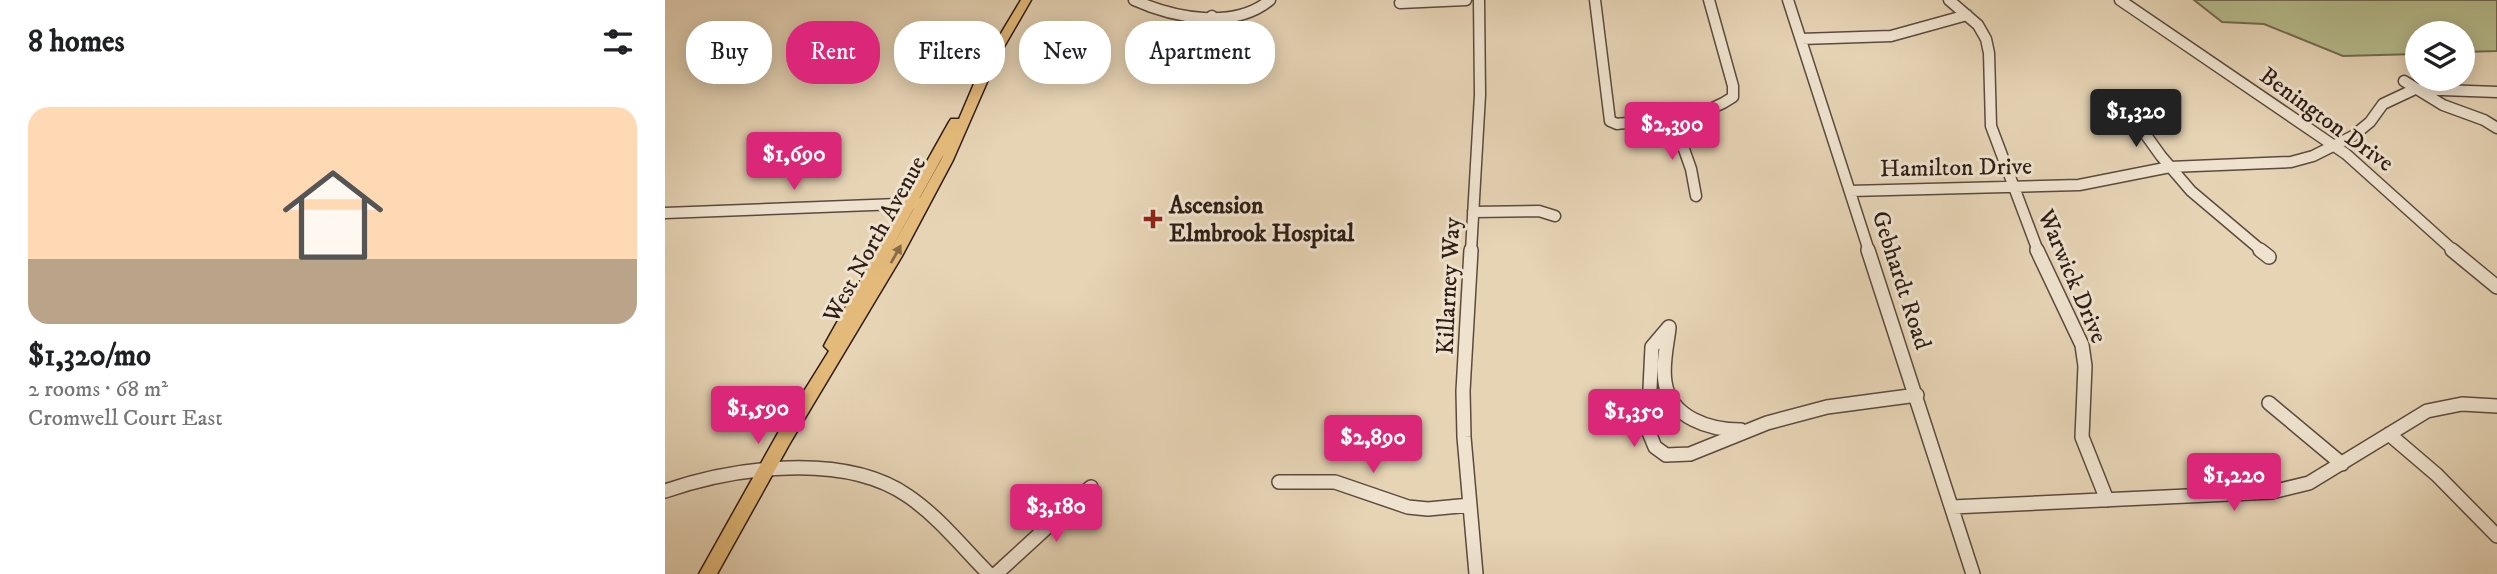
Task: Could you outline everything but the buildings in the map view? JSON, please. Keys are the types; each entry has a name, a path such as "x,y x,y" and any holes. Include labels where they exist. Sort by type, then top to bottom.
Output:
{"main road":[{"name":"West North Avenue","path":"708,574 784,438 870,299 917,204 947,160 993,57 1026,0"}],"street":[{"path":"1134,0 1167,13 1212,16 1244,15 1258,10 1270,0"},
{"path":"1400,3 1467,0"},
{"name":"Killarney Way","path":"1476,574 1463,391 1480,94 1479,0"},
{"path":"1595,0 1612,124 1673,118 1733,97 1733,86 1709,0"},
{"name":"Gebhardt Road","path":"1788,0 1973,574"},
{"name":"Warwick Drive","path":"1949,0 1982,31 1989,46 1991,126 2032,238 2082,345 2087,364 2081,426 2084,443 2107,500"},
{"name":"Benington Drive","path":"2120,0 2335,146 2377,179 2455,255 2497,287"},
{"path":"1801,39 1891,36 1967,15"},
{"path":"1206,21 1212,16"},
{"name":"Hamilton Drive","path":"1850,191 2102,182 2170,167 2291,162 2335,146 2364,128 2388,100 2410,91"},
{"path":"2418,91 2442,105 2484,120 2497,128"},
{"path":"2470,91 2497,92"},
{"path":"2128,110 2170,167 2209,208 2270,257"},
{"path":"1673,118 1691,169 1696,196"},
{"path":"665,213 917,204"},
{"path":"1473,212 1539,211 1555,216"},
{"path":"1752,429 1720,430 1705,426 1691,419 1673,401 1664,378 1669,327 1652,347 1648,430 1655,448 1662,454 1682,456 1752,429 1839,404 1916,395"},
{"path":"2269,403 2341,464"},
{"path":"1952,507 2272,492 2309,483 2427,411 2446,406 2497,406"},
{"path":"2389,434 2437,475 2497,536"},
{"path":"665,491 710,476 764,472 838,470 869,476 908,496 989,574"},
{"path":"1279,482 1335,482 1408,507 1428,509 1470,505"},
{"path":"996,574 1091,487"}],"green space":[{"path":"2194,0 2497,0 2497,51 2475,52 2475,21 2405,21 2405,54 2343,56 2264,24 2222,22"}],"place":[{"name":"Ascension Elmbrook Hospital","path":"1153,219"}]}
